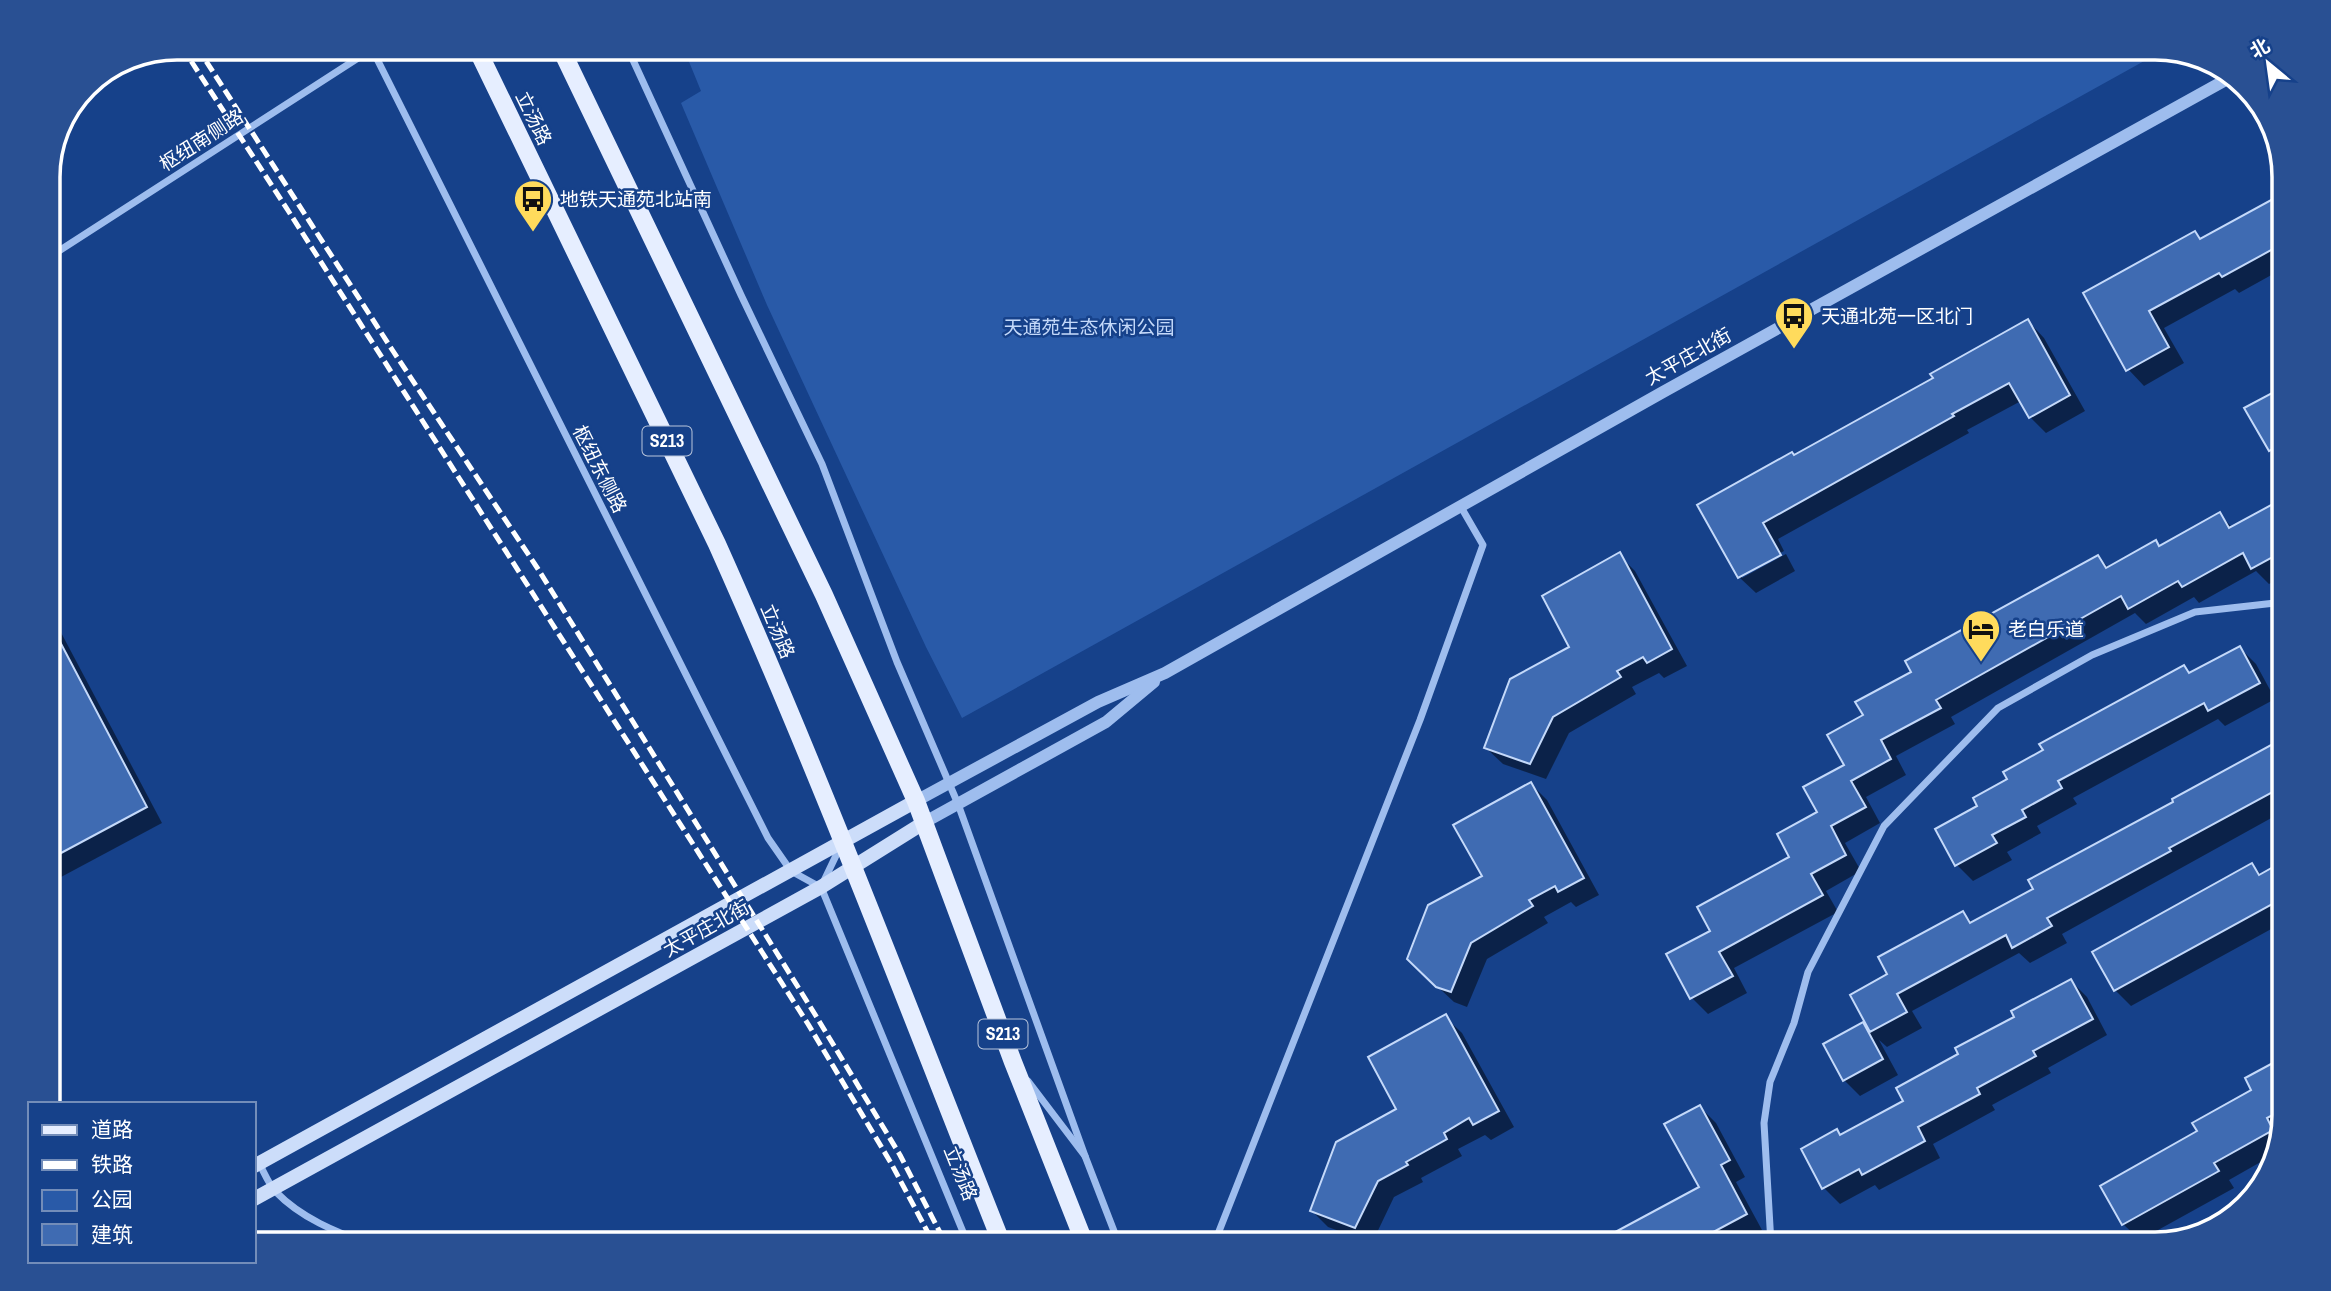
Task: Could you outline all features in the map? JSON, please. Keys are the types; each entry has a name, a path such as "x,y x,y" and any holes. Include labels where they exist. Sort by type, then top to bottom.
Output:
{"main road":[{"name":"立汤路","path":"482,60 717,544 843,842 997,1232"},
{"name":"S213","path":"566,60 824,595 925,822 1013,1062 1080,1232"},
{"name":"太平庄北街","path":"257,1165 916,802"},
{"name":"太平庄北街","path":"256,1198 821,887 925,822"}],"street":[{"name":"枢纽南侧路","path":"60,250 353,60"},
{"name":"枢纽东侧路","path":"378,60 768,838 790,871 821,887"},
{"path":"633,60 822,464 897,662 958,804 1085,1156"},
{"name":"太平庄北街","path":"916,802 1098,702 1165,673 1663,392 2223,82"},
{"path":"1219,1232 1415,733 1483,545 1461,507"},
{"path":"1770,1232 1764,1124 1770,1082 1794,1023 1808,972 1884,826 1998,708 2092,655 2195,612 2271,603"},
{"name":"太平庄北街","path":"925,822 1107,722 1165,673"},
{"path":"821,887 843,842"},
{"name":"立汤路","path":"821,887 963,1232"},
{"name":"S213","path":"1013,1062 1085,1156 1114,1232"},
{"path":"257,1165 273,1188 306,1217 338,1232"}],"green space":[{"name":"天通苑生态休闲公园","path":"688,60 2146,60 962,718 926,647 767,305 681,103 701,91"}],"building":[{"path":"2271,200 2271,250 2222,277 2219,273 2149,311 2169,347 2126,371 2083,293 2195,231 2200,239"},
{"path":"2028,319 2070,395 2029,418 2009,383 1952,414 1954,416 1763,523 1781,555 1738,578 1697,505 1933,378 1930,374"},
{"path":"2271,393 2271,450 2269,451 2244,408"},
{"path":"2271,505 2271,558 2251,569 2243,553 2182,587 2178,581 2128,609 2121,596 1936,700 1941,708 1881,740 1891,759 1851,781 1866,807 1831,826 1846,855 1811,874 1823,895 1719,952 1733,976 1690,999 1666,954 1710,931 1697,907 1789,857 1777,834 1817,812 1803,787 1844,765 1827,735 1863,715 1855,702 1911,672 1905,661 2098,555 2106,568 2156,540 2159,546 2220,512 2229,528"},
{"path":"1620,552 1672,649 1647,663 1643,657 1617,671 1621,677 1553,717 1530,764 1484,748 1510,679 1569,647 1542,596"},
{"path":"60,642 147,807 60,854"},
{"path":"2240,646 2260,683 2208,711 2204,703 2058,781 2062,788 2022,810 2026,817 1992,835 1997,843 1955,866 1935,829 1977,806 1973,798 2007,779 2003,772 2043,750 2039,744 2184,665 2189,673"},
{"path":"2272,745 2272,793 2047,918 2052,926 2012,948 2006,935 1897,994 1907,1012 1870,1032 1850,995 1887,974 1878,957 1963,911 1970,923 2033,889 2028,880 2173,802 2172,799"},
{"path":"1531,782 1584,878 1558,892 1555,886 1529,900 1533,906 1471,943 1451,992 1436,987 1407,959 1428,905 1482,876 1453,825"},
{"path":"2252,863 2259,875 2272,868 2272,904 2114,991 2092,952"},
{"path":"2071,979 2093,1019 2033,1051 2036,1056 1977,1088 1980,1094 1918,1127 1925,1141 1862,1175 1859,1169 1822,1189 1801,1149 1837,1129 1840,1135 1903,1101 1896,1088 1958,1054 1955,1048 2014,1017 2011,1011"},
{"path":"1446,1014 1499,1111 1473,1125 1469,1118 1444,1133 1447,1139 1378,1181 1355,1228 1310,1211 1336,1142 1396,1109 1368,1057"},
{"path":"1863,1022 1883,1059 1843,1081 1823,1044"},
{"path":"2272,1063 2272,1114 2267,1118 2271,1125 2270,1132 2214,1163 2219,1171 2122,1225 2100,1186 2197,1131 2192,1123 2251,1090 2245,1078"},
{"path":"1700,1105 1730,1160 1721,1165 1747,1214 1713,1232 1615,1232 1699,1187 1664,1124"}],"railway":[{"path":"190,60 808,1024 891,1163 928,1232"},
{"path":"205,60 393,351 538,569 816,1016 900,1155 940,1232"}],"place":[{"name":"地铁天通苑北站南","path":"533,233"},
{"name":"天通北苑一区北门","path":"1794,350"},
{"name":"老白乐道","path":"1981,663"}]}
